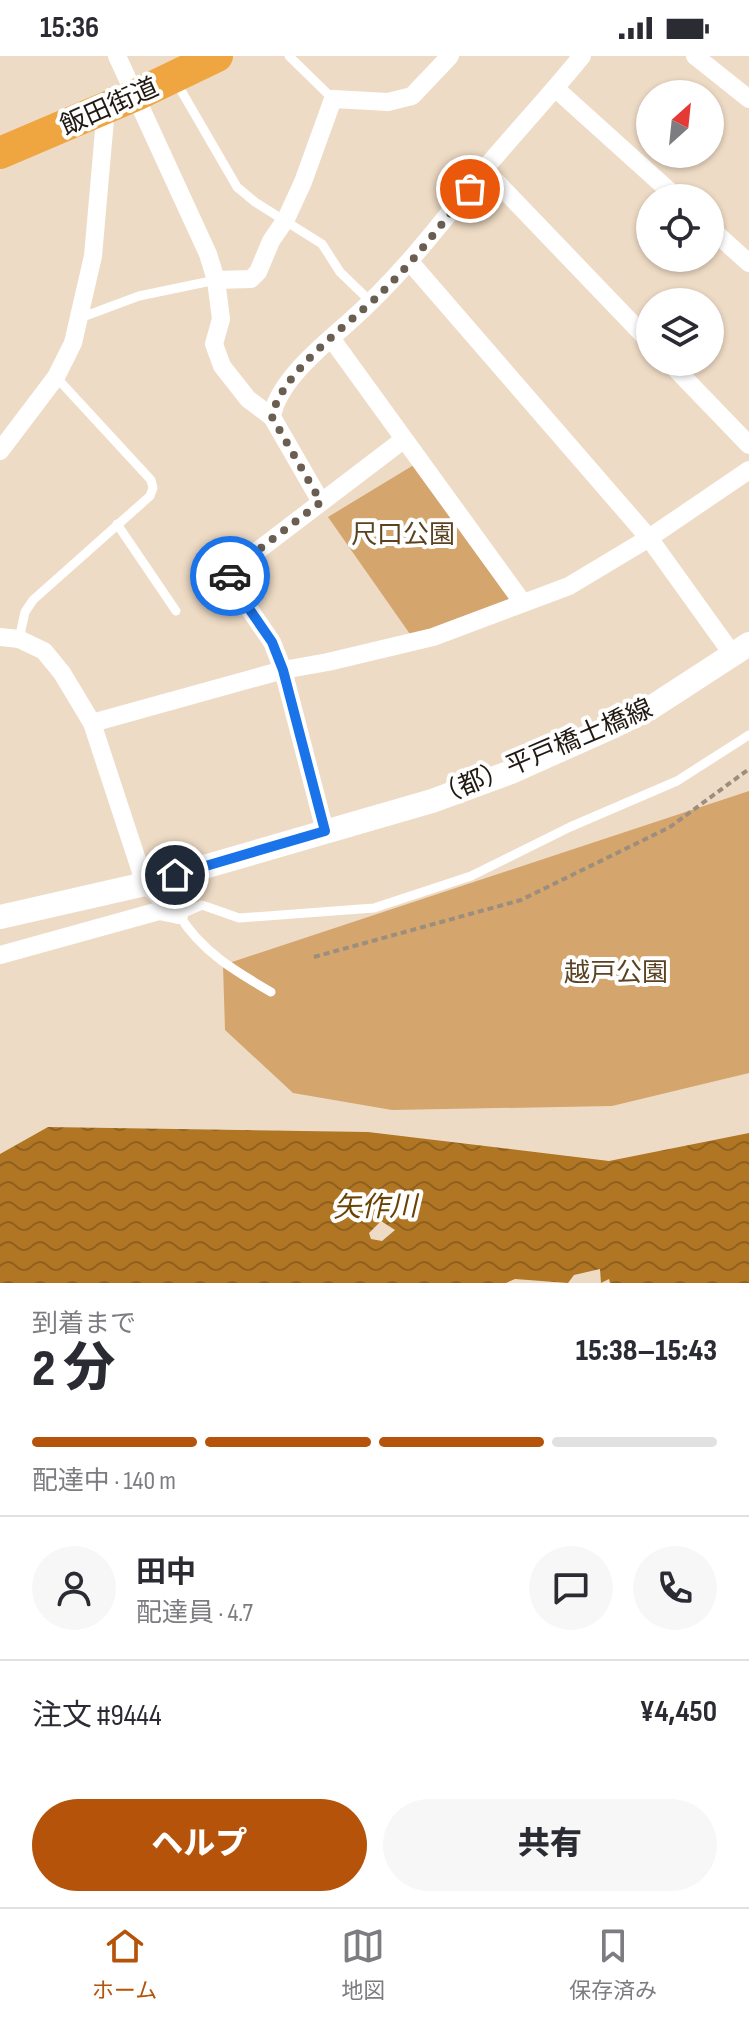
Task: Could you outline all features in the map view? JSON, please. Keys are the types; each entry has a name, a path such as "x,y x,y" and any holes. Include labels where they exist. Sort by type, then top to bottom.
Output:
{"highway":[{"name":"飯田街道","path":"0,153 136,95 194,64"}],"street":[{"path":"117,56 208,254 216,280 221,319 214,344 222,366 248,399 272,417 321,502"},
{"path":"216,280 251,279 258,272 303,182 333,99 388,102 412,96 450,56"},
{"path":"272,417 274,406 293,378 410,262 582,56"},
{"path":"695,56 749,99"},
{"path":"555,88 661,184"},
{"path":"0,451 56,377 73,343 93,256 106,108"},
{"path":"485,170 636,327"},
{"path":"724,241 749,263"},
{"path":"410,262 649,538 741,650"},
{"path":"331,338 523,603"},
{"path":"682,376 749,445"},
{"path":"325,831 283,670 272,642 230,581 230,575 231,571 403,440"},
{"path":"92,723 283,670 433,637 523,603 577,582 649,538 749,470"},
{"path":"0,637 19,639 44,651 62,673 92,723 145,884 179,915"},
{"name":"（都）平戸橋土橋線","path":"0,917 145,884 432,801 511,772 652,707 741,650"},
{"path":"0,955 159,911 179,915"}],"lane":[{"path":"289,56 333,99"},
{"path":"194,64 237,187 255,202 322,244 340,272 371,302"},
{"path":"80,318 149,293 216,280"},
{"path":"19,639 25,612 33,600 150,496 153,488 151,480 56,377"},
{"path":"117,524 176,611"},
{"path":"271,992 223,965 191,934 179,915 202,905 239,918 374,908 471,876 570,827 677,781 749,735"}],"path":[{"path":"314,957 521,900 670,827 749,769"}],"green space":[{"name":"尺口公園","path":"417,463 516,605 412,637 328,517"},
{"name":"越戸公園","path":"749,791 749,1073 612,1106 392,1110 293,1093 225,1030 223,965"}],"water":[{"name":"矢作川","path":"48,1127 368,1132 609,1161 749,1133 749,1283 610,1283 609,1279 601,1283 600,1269 574,1275 568,1283 515,1279 506,1283 0,1283 0,1154","holes":["381,1221 395,1230 382,1241 371,1239 369,1233"]}],"way so far":[{"path":"230,576 231,571 321,502 272,417 274,406 315,352 376,298 470,189"}],"route":[{"path":"175,875 325,831 283,670 272,642 230,581 230,576"}]}
